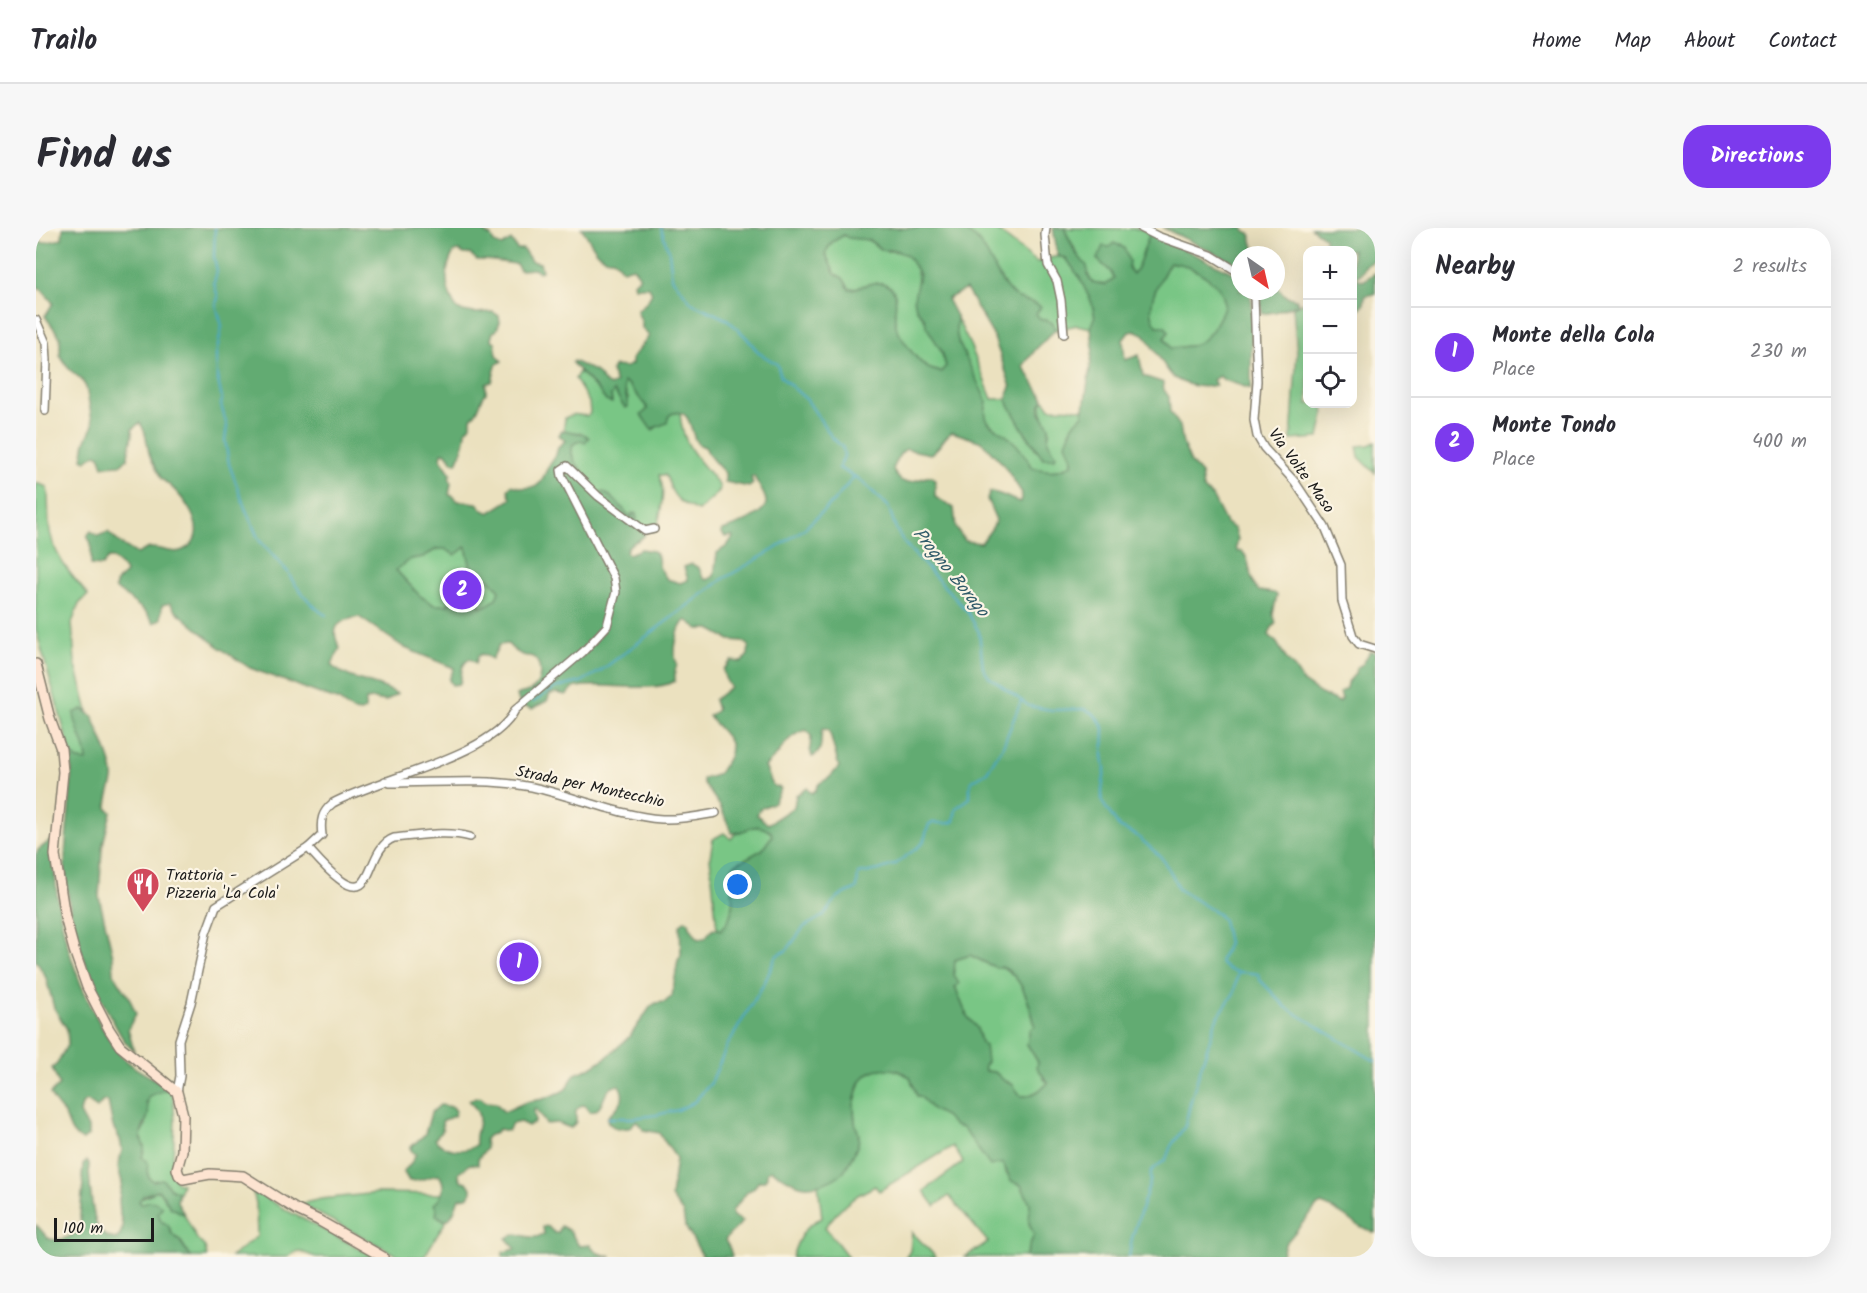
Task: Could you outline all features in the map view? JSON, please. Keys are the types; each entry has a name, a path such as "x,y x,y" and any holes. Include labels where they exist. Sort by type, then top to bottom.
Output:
{"street":[{"path":"1046,228 1048,265 1057,281 1064,334"},
{"path":"1141,228 1211,255 1231,267"},
{"name":"Via Volte Maso","path":"1254,300 1257,381 1254,420 1257,436 1270,455 1295,482 1325,527 1341,565 1342,602 1353,636 1359,644 1375,649"},
{"path":"36,320 46,343 45,411"},
{"name":"Strada per Montecchio","path":"383,1257 297,1210 243,1176 210,1174 183,1179 178,1175 177,1169 182,1151 183,1115 177,1092 180,1076 179,1040 191,1004 206,933 216,906 308,848 322,835 321,819 326,809 333,803 385,781 425,768 497,733 510,721 515,710 583,652 607,626 616,592 614,578 561,470 567,466 598,496 645,531 654,529"},
{"path":"36,664 50,719 61,749 63,772 55,855 65,916 74,950 87,987 120,1046 177,1092"},
{"name":"Strada per Montecchio","path":"385,781 390,783 481,782 530,787 640,816 662,819 689,818 716,813"},
{"path":"308,848 336,878 348,886 358,887 368,877 378,851 387,841 394,838 441,834 459,834 470,837"}],"green space":[{"path":"63,228 486,228 486,234 491,236 494,243 502,246 511,240 517,249 523,249 531,261 540,263 542,271 520,270 516,264 477,260 470,254 459,251 454,252 448,266 448,289 458,310 474,313 493,312 499,316 500,322 491,339 495,342 497,355 502,361 496,365 492,382 486,383 486,393 471,418 471,425 466,431 457,463 453,462 445,452 442,453 441,459 451,474 449,476 451,483 449,495 458,501 477,503 489,513 511,499 508,490 511,485 523,488 535,487 541,482 558,447 565,441 559,435 562,431 586,435 589,438 585,442 580,441 573,444 574,460 597,494 603,492 608,495 632,518 632,513 636,514 637,523 645,534 629,546 626,552 629,554 641,549 653,551 667,579 680,583 688,580 684,567 692,564 699,568 703,578 707,580 714,576 717,553 727,546 733,537 725,537 721,532 761,511 765,507 766,499 754,476 751,477 753,484 749,487 725,482 725,473 711,458 705,447 697,443 690,423 684,415 672,414 667,423 651,429 641,415 647,407 627,383 624,382 628,407 625,408 614,391 611,396 612,403 606,401 572,363 573,361 595,371 610,386 616,383 611,371 614,366 626,367 632,364 632,358 649,336 642,328 637,311 647,302 652,293 649,287 635,287 634,283 639,275 633,267 623,270 613,259 602,256 581,228 963,228 982,246 1009,290 1018,298 1041,307 1036,314 1041,320 1053,323 1055,330 1023,366 1044,399 1040,412 1049,426 1048,441 1056,455 1055,458 1043,458 1006,399 1011,387 993,335 966,289 947,299 957,318 958,341 987,402 985,411 988,422 1016,444 1033,468 1049,470 1062,469 1072,464 1073,459 1066,444 1073,425 1083,415 1093,348 1091,328 1095,318 1092,303 1079,277 1066,258 1058,256 1053,228 1064,228 1075,252 1087,266 1088,276 1092,282 1106,285 1114,278 1097,259 1103,246 1109,247 1114,243 1124,248 1129,261 1128,268 1133,274 1150,233 1231,272 1231,300 1251,300 1252,302 1251,389 1224,380 1219,376 1213,380 1216,385 1205,387 1179,381 1168,371 1144,334 1136,331 1129,332 1123,340 1125,360 1139,355 1143,376 1164,383 1162,387 1169,397 1170,412 1180,426 1183,444 1191,463 1201,474 1203,489 1212,496 1226,523 1235,529 1238,539 1236,548 1238,552 1242,551 1248,560 1255,587 1259,591 1277,595 1273,614 1276,623 1269,635 1303,682 1339,702 1342,699 1340,692 1346,688 1356,668 1363,664 1370,651 1375,652 1375,1233 1321,1204 1285,1244 1281,1257 1025,1257 1034,1235 1029,1223 1030,1203 1021,1185 1011,1181 1003,1163 990,1166 963,1128 955,1126 945,1116 933,1110 920,1096 917,1096 910,1077 899,1071 888,1069 872,1071 857,1089 854,1113 859,1140 843,1172 823,1183 805,1186 771,1170 767,1172 764,1181 759,1181 753,1189 748,1191 732,1211 733,1216 742,1221 725,1240 732,1257 703,1257 685,1226 683,1213 671,1197 676,1158 659,1133 644,1130 636,1121 629,1128 617,1129 608,1123 607,1118 618,1107 622,1099 619,1085 608,1090 600,1107 596,1110 590,1112 586,1106 582,1105 576,1110 576,1122 571,1128 557,1123 546,1124 536,1109 534,1110 535,1122 528,1126 520,1122 512,1124 508,1131 499,1129 489,1135 485,1139 486,1149 478,1159 478,1165 470,1164 459,1173 462,1181 467,1182 471,1188 471,1193 467,1197 459,1198 453,1214 446,1221 436,1215 437,1210 434,1204 440,1198 443,1187 439,1175 409,1181 403,1171 410,1165 416,1154 410,1148 425,1134 431,1113 440,1105 453,1107 456,1111 454,1116 442,1121 443,1129 435,1139 443,1146 454,1150 466,1149 476,1145 479,1122 479,1116 469,1100 479,1097 485,1102 496,1103 504,1112 566,1089 575,1074 607,1057 630,1036 651,1006 665,1002 672,996 678,960 681,955 680,925 685,920 689,922 698,939 705,938 713,928 721,930 726,924 732,904 729,874 734,865 762,850 772,836 771,832 759,827 732,833 720,806 703,782 703,779 720,772 731,749 727,738 709,716 717,710 714,700 730,687 723,670 731,661 742,662 748,655 749,646 742,641 730,640 710,629 699,629 686,620 676,640 675,681 654,687 577,687 566,695 550,694 547,701 532,709 520,705 517,695 532,690 537,685 540,677 539,668 533,657 519,653 508,644 499,645 492,659 482,654 478,656 476,663 470,659 467,661 462,670 460,684 452,685 449,680 454,668 405,648 359,617 346,620 338,625 335,634 340,648 332,664 333,667 349,676 397,694 386,701 366,700 365,709 361,712 353,711 339,701 250,668 220,648 175,610 170,603 162,605 161,619 154,623 146,612 115,588 117,581 126,573 121,566 112,558 108,558 102,566 91,565 91,543 87,536 91,531 98,536 108,532 137,554 150,548 179,551 192,543 196,534 196,524 185,502 161,479 150,456 140,423 132,429 128,458 120,465 103,466 99,455 96,454 86,461 82,459 85,442 93,425 86,387 60,356 60,337 45,316 53,303 36,286 36,239 43,243 62,239","holes":["844,235 848,238 869,240 883,250 895,250 906,255 911,261 919,274 914,298 916,308 925,319 926,326 942,352 946,366 941,372 924,365 903,340 895,322 896,301 890,287 875,283 849,289 843,278 835,274 825,253 832,242","1170,262 1182,264 1204,275 1217,286 1224,299 1222,313 1205,339 1192,346 1171,349 1164,338 1169,332 1165,326 1157,326 1151,310 1154,293","952,432 982,442 1003,464 1022,493 1020,502 990,492 987,499 996,520 981,543 965,541 956,528 954,508 935,497 935,479 931,476 904,482 896,476 893,469 900,454 906,449 930,454","466,547 471,568 476,575 489,579 499,589 494,601 482,607 478,602 481,595 478,589 472,592 469,583 459,579 451,585 454,591 448,605 434,605 420,596 396,570 411,559 423,557 437,549 445,549 455,555","822,729 829,730 839,767 829,778 819,784 815,791 811,793 807,788 796,795 794,807 768,824 757,815 758,812 774,802 781,789 773,785 765,767 793,736 806,730 811,736 812,757 816,755 820,749","970,955 992,966 1002,967 1010,972 1021,985 1035,1026 1030,1030 1027,1044 1038,1062 1037,1067 1048,1083 1043,1088 1032,1094 1021,1096 1012,1084 995,1072 985,1071 984,1066 987,1062 985,1046 981,1043 977,1028 967,1016 955,987 959,984 954,975 955,960"]},
{"path":"963,228 994,228 1037,262 1054,257 1064,258 1074,268 1089,296 1095,321 1091,328 1077,325 1055,330 1053,323 1041,320 1035,314 1037,304 1017,298 1009,292 977,240 966,233"},
{"path":"1064,228 1141,229 1150,233 1133,274 1120,245 1097,259 1114,278 1106,285 1092,282"},
{"path":"1163,228 1243,228 1250,233 1254,246 1231,246 1231,261"},
{"path":"1311,228 1375,228 1375,260 1365,266 1357,277 1357,246 1325,246 1325,238"},
{"path":"844,235 867,240 886,251 903,253 911,260 918,279 916,308 930,328 941,351 946,366 942,372 924,365 903,340 895,322 896,301 890,287 875,283 849,288 843,278 835,274 825,253 832,242"},
{"path":"1170,262 1182,264 1204,275 1217,286 1224,299 1222,313 1205,339 1194,345 1171,349 1164,338 1169,332 1156,325 1151,311 1154,294"},
{"path":"1375,273 1375,294 1365,296 1364,305 1360,308 1357,306 1357,278 1363,281"},
{"path":"1285,295 1296,299 1298,304 1275,312 1262,314 1261,300 1285,300"},
{"path":"1303,303 1303,408 1323,408 1319,438 1291,440 1297,353 1293,307"},
{"path":"957,318 992,399 1006,399 1037,451 1049,434 1041,407 1044,399 1050,408 1084,409 1083,415 1070,431 1072,464 1053,471 1033,468 1016,444 997,431 986,419 978,385 958,341"},
{"path":"579,372 606,401 612,400 611,396 614,391 628,398 623,386 624,382 627,382 647,407 646,411 653,430 670,414 680,412 684,436 720,487 719,492 698,511 679,500 673,493 665,475 659,475 662,485 662,502 654,531 645,530 637,523 636,513 632,518 601,495 597,495 573,457 573,444 581,440 585,442 581,433 566,431 564,427 565,418 568,416 576,414 587,416 590,413 589,402 575,379"},
{"path":"1375,442 1375,473 1359,457 1357,446"},
{"path":"36,483 47,487 49,525 58,554 88,595 79,604 72,623 75,662 88,711 82,709 87,761 78,760 71,754 36,630"},
{"path":"466,547 471,568 476,575 489,579 499,589 494,601 483,607 479,605 478,589 472,592 454,591 448,605 434,605 420,596 396,570 411,559 423,557 437,549"},
{"path":"82,709 93,716 113,773 107,804 111,812 102,848 99,897 113,956 114,974 129,997 136,1014 128,1029 134,1051 120,1033 94,985 80,946 70,905 65,864 71,754 78,760 87,761 74,713"},
{"path":"750,826 764,828 772,836 762,850 734,865 729,874 733,896 731,911 726,924 721,930 717,929 710,857 713,839 724,833 731,839 736,833"},
{"path":"50,841 54,843 54,867 60,915 72,961 91,1006 117,1051 125,1060 169,1088 149,1096 146,1103 148,1117 141,1132 144,1148 142,1157 148,1163 148,1174 153,1181 162,1179 170,1188 179,1193 177,1201 184,1214 170,1207 158,1190 144,1195 139,1201 141,1204 149,1201 155,1202 162,1207 158,1213 161,1221 168,1225 172,1234 191,1257 36,1257 36,1225 48,1238 54,1240 71,1236 81,1228 83,1164 87,1161 93,1207 99,1230 115,1239 119,1237 123,1227 119,1199 122,1182 118,1167 122,1150 120,1139 113,1127 108,1101 103,1101 97,1108 87,1101 82,1104 80,1113 88,1128 88,1136 83,1140 72,1132 64,1114 50,1094 59,1085 52,1068 57,1064 68,1043 67,1029 54,1008 46,978 36,960 36,855 38,850"},
{"path":"970,955 992,966 1003,967 1017,979 1025,994 1035,1026 1027,1044 1048,1083 1035,1092 1020,1096 1012,1084 995,1072 985,1071 979,1034 962,1004 954,975 955,960"},
{"path":"891,1068 910,1077 917,1096 920,1096 933,1110 945,1116 955,1126 963,1128 994,1164 1002,1163 1006,1173 1021,1185 1030,1203 1029,1223 1034,1235 1025,1257 965,1257 988,1242 949,1196 935,1206 924,1191 963,1162 953,1146 879,1191 875,1186 858,1195 840,1209 825,1227 848,1257 792,1257 802,1233 822,1218 818,1184 831,1179 849,1162 858,1144 859,1134 855,1124 854,1105 862,1078 876,1069"},
{"path":"169,1088 173,1095 175,1122 172,1173 177,1182 182,1184 179,1193 170,1188 162,1179 153,1181 148,1174 148,1163 142,1157 141,1133 146,1125 149,1096"},
{"path":"252,1189 286,1210 376,1257 316,1257 298,1251 287,1257 231,1257 257,1236 256,1203"},
{"path":"154,1190 160,1192 170,1207 184,1214 197,1239 205,1247 207,1257 191,1257 180,1240 161,1221 158,1213 141,1205 139,1201 141,1198 153,1193"},
{"path":"378,1193 441,1194 437,1210 440,1219 446,1221 424,1257 401,1257 300,1204 321,1199"},
{"path":"547,1226 558,1233 561,1226 570,1231 579,1246 590,1245 598,1253 612,1257 503,1257 503,1252 516,1249 506,1238 516,1234 537,1237 544,1234 543,1227"},
{"path":"912,1232 936,1257 906,1257 910,1251"}],"waterway":[{"path":"215,228 214,257 217,271 214,283 218,297 216,305 222,326 216,355 217,376 227,426 225,440 229,464 259,540 288,572 305,596 326,615"},
{"name":"Progno Borago","path":"661,228 669,252 672,278 692,303 728,320 759,353 777,364 781,377 807,400 831,436 843,448 844,456 839,468 859,479 888,506 897,531 905,544 967,611 979,632 983,668 989,677 1029,706 1052,710 1084,709 1093,713 1099,720 1104,728 1105,769 1102,802 1119,827 1136,835 1161,857 1178,889 1217,913 1223,920 1228,943 1220,962 1232,971 1258,974 1260,980 1287,1008 1375,1061"},
{"path":"533,702 555,688 581,682 599,672 723,579 775,549 805,528 833,502 854,477"},
{"path":"608,1118 656,1115 678,1110 694,1102 711,1083 727,1046 765,982 776,956 787,950 804,927 823,916 838,897 857,888 858,874 896,864 923,843 929,824 954,821 956,808 970,798 972,781 987,772 1003,746 1021,701"},
{"path":"1129,1257 1132,1238 1150,1182 1151,1171 1166,1159 1171,1146 1185,1126 1216,1020 1234,993 1238,972"}],"place":[{"name":"Monte Tondo","path":"462,590"},
{"name":"Trattoria - Pizzeria 'La Cola'","path":"143,913"},
{"name":"Monte della Cola","path":"519,962"}]}
